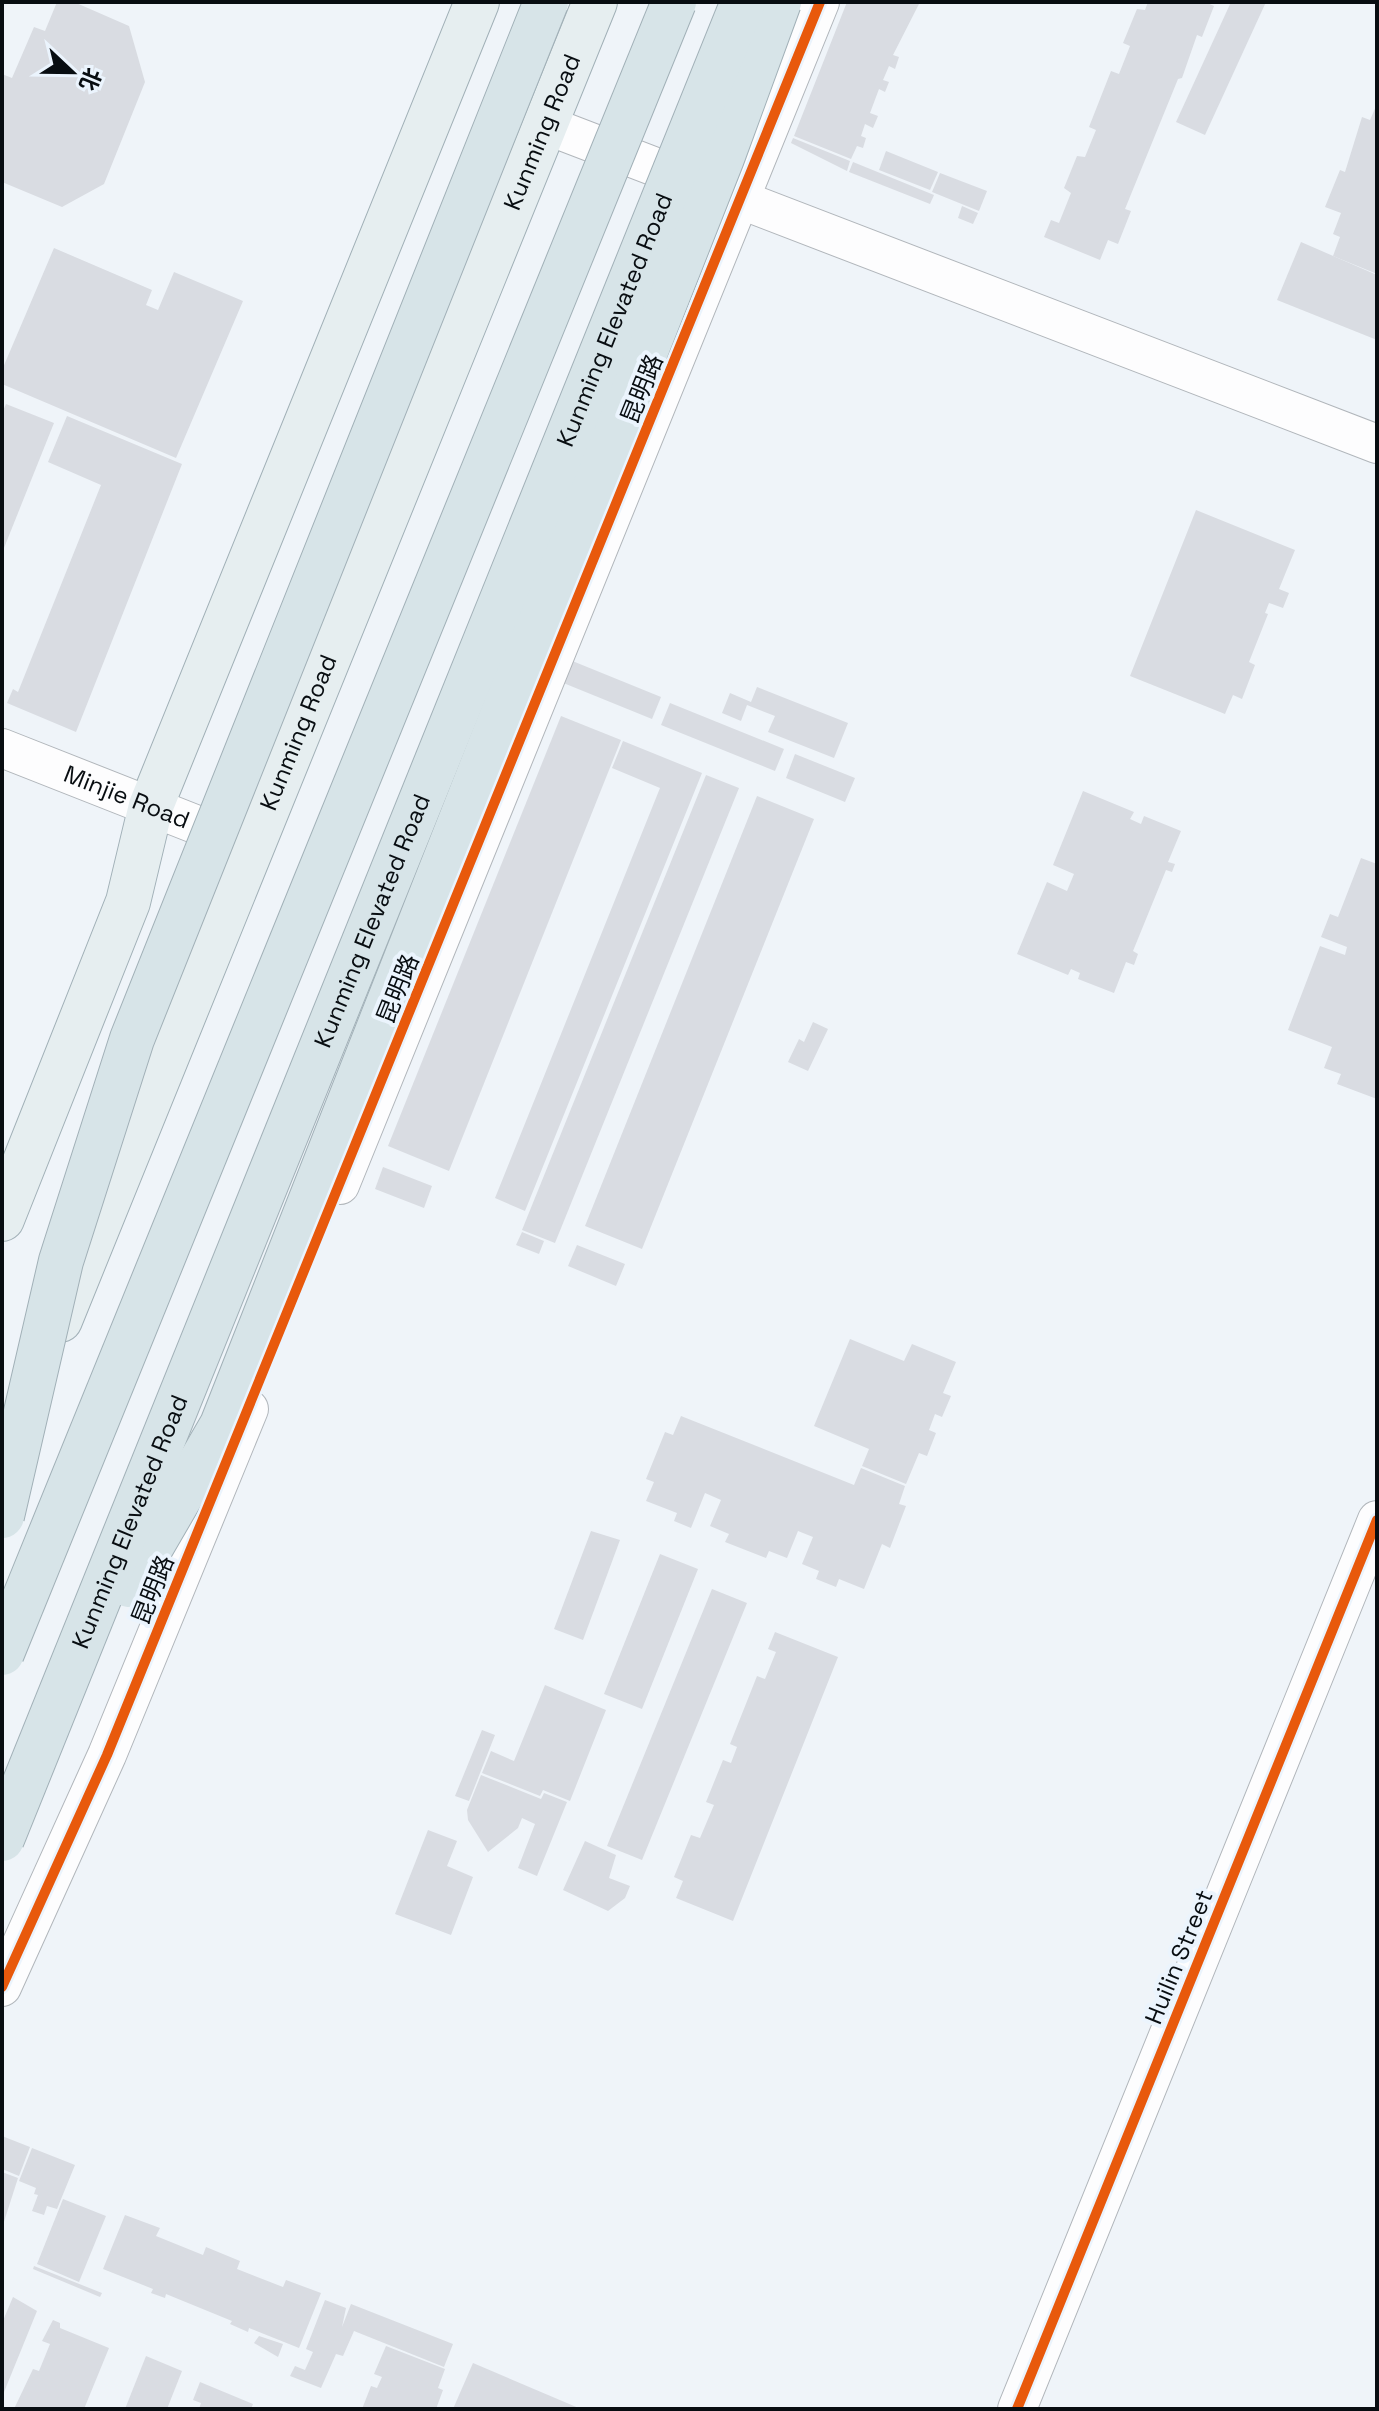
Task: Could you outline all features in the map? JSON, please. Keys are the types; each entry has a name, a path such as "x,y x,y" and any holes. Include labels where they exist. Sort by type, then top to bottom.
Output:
{"highway":[{"path":"2,1516 61,1261 132,1039 546,2"},
{"path":"2,1653 674,2"},
{"name":"Kunming Elevated Road","path":"2,1839 743,2"},
{"path":"51,1719 222,1425 722,158 779,2"}],"main road":[{"path":"2,1219 128,902 151,806 477,2"},
{"name":"Kunming Road","path":"2,1463 595,2"}],"street":[{"name":"昆明路","path":"2,1987 107,1755 820,2"},
{"path":"546,125 1377,444"},
{"name":"Minjie Road","path":"2,748 253,847"},
{"name":"Huilin Street","path":"1017,2409 1377,1520"}],"building":[{"path":"57,2 74,2 129,26 145,82 104,184 62,207 2,182 2,74 12,78 34,27 45,31"},
{"path":"847,2 920,2 893,55 899,57 895,69 889,66 883,80 889,82 885,92 879,89 870,113 878,116 873,128 865,124 861,136 866,138 863,148 857,146 851,159 794,136"},
{"path":"1148,2 1205,2 1214,6 1202,37 1197,35 1182,78 1178,79 1125,209 1131,211 1118,244 1108,240 1100,260 1044,237 1051,220 1059,223 1071,193 1064,188 1077,156 1085,157 1096,130 1089,127 1111,71 1119,74 1130,46 1123,43 1137,9 1145,10"},
{"path":"1231,2 1266,2 1205,135 1176,122"},
{"path":"1377,104 1377,274 1333,256 1340,237 1333,234 1341,213 1325,207 1340,170 1345,172 1362,117 1370,120"},
{"path":"793,138 850,161 847,171 791,143"},
{"path":"886,151 938,172 930,190 879,170"},
{"path":"853,162 934,195 930,204 849,172"},
{"path":"940,173 987,191 979,211 932,192"},
{"path":"962,206 978,213 973,224 958,218"},
{"path":"1301,242 1377,275 1377,340 1277,300"},
{"path":"54,248 152,290 146,305 158,310 174,272 243,301 176,458 2,384 2,370"},
{"path":"6,404 54,423 2,553 2,413"},
{"path":"67,416 182,464 76,732 7,703 13,689 18,692 101,485 48,462"},
{"path":"1196,510 1295,550 1279,589 1289,593 1283,608 1269,603 1265,613 1268,614 1249,662 1255,665 1242,699 1233,695 1225,714 1130,676"},
{"path":"565,658 661,697 652,719 556,680"},
{"path":"757,687 848,723 834,758 768,732 775,716 747,705 741,721 722,713 730,693 751,702"},
{"path":"670,703 784,749 775,771 661,725"},
{"path":"561,716 621,740 449,1171 388,1146"},
{"path":"623,741 702,773 525,1211 495,1198 660,788 612,768"},
{"path":"795,754 855,778 845,802 786,778"},
{"path":"706,775 739,788 555,1243 522,1230"},
{"path":"1083,791 1134,812 1130,819 1141,824 1144,816 1181,831 1168,862 1175,864 1172,872 1166,870 1133,951 1138,954 1134,965 1126,962 1114,993 1078,979 1080,973 1071,969 1068,975 1017,954 1047,882 1067,891 1074,874 1053,865"},
{"path":"757,796 814,819 642,1249 585,1226"},
{"path":"1361,858 1377,864 1377,1099 1337,1084 1341,1074 1324,1068 1332,1047 1288,1030 1320,946 1345,955 1347,947 1321,937 1330,914 1338,917"},
{"path":"813,1022 828,1029 808,1071 788,1062 799,1039 804,1042"},
{"path":"383,1167 432,1186 424,1208 375,1189"},
{"path":"522,1232 544,1241 539,1254 516,1245"},
{"path":"577,1245 625,1264 616,1286 568,1266"},
{"path":"850,1339 904,1361 912,1344 956,1362 943,1393 951,1396 942,1417 935,1414 929,1430 936,1433 927,1456 919,1453 906,1484 862,1466 869,1449 814,1426"},
{"path":"681,1416 854,1485 861,1468 905,1486 899,1504 906,1506 890,1548 882,1544 864,1589 839,1579 836,1587 816,1579 819,1571 802,1564 813,1537 798,1531 787,1558 769,1551 766,1558 725,1542 729,1534 710,1526 721,1500 705,1493 691,1528 674,1521 677,1513 646,1501 654,1482 646,1479 665,1432 673,1435"},
{"path":"591,1531 620,1540 583,1640 554,1629"},
{"path":"660,1554 698,1569 642,1709 604,1694"},
{"path":"712,1589 747,1603 642,1860 607,1846"},
{"path":"775,1632 838,1657 733,1921 676,1898 683,1881 674,1877 691,1835 700,1838 714,1805 706,1802 723,1760 731,1763 737,1747 730,1744 757,1676 765,1679 776,1652 768,1649"},
{"path":"545,1685 606,1710 570,1801 543,1790 540,1796 482,1773 491,1751 514,1761"},
{"path":"482,1730 495,1735 469,1801 455,1796"},
{"path":"481,1775 541,1799 544,1793 567,1802 537,1876 518,1868 535,1824 522,1818 518,1828 488,1852 468,1820 467,1810"},
{"path":"428,1830 457,1841 447,1866 473,1877 451,1935 395,1914"},
{"path":"585,1841 616,1855 609,1878 630,1886 625,1898 608,1911 563,1890"},
{"path":"2,2136 30,2147 19,2176 2,2169"},
{"path":"32,2148 75,2165 57,2209 47,2206 44,2215 32,2211 38,2195 34,2194 36,2188 19,2181"},
{"path":"2,2172 18,2178 2,2228"},
{"path":"63,2199 106,2216 79,2282 37,2264"},
{"path":"125,2215 160,2228 156,2236 203,2255 206,2247 240,2261 237,2269 283,2287 286,2280 321,2293 299,2348 249,2328 248,2332 230,2324 232,2321 166,2294 165,2298 151,2293 153,2289 103,2269"},
{"path":"34,2266 102,2293 100,2297 33,2269"},
{"path":"13,2297 37,2311 2,2397 2,2323"},
{"path":"325,2300 346,2308 342,2327 351,2304 453,2344 444,2367 354,2331 343,2356 336,2354 321,2388 290,2376 295,2366 305,2370 313,2352 306,2349"},
{"path":"53,2320 60,2323 60,2328 109,2348 84,2409 14,2409 33,2369 39,2371 50,2344 42,2341"},
{"path":"259,2336 283,2344 278,2357 254,2343"},
{"path":"386,2346 445,2369 438,2388 443,2390 436,2409 362,2409 371,2386 377,2388 382,2377 374,2374"},
{"path":"146,2356 182,2371 167,2409 125,2409"},
{"path":"473,2363 581,2409 453,2409"},
{"path":"200,2382 253,2404 251,2409 199,2409 201,2403 193,2400"}],"cycle path":[{"path":"2,1987 107,1755 820,2"},
{"path":"1017,2409 1377,1520"}]}
